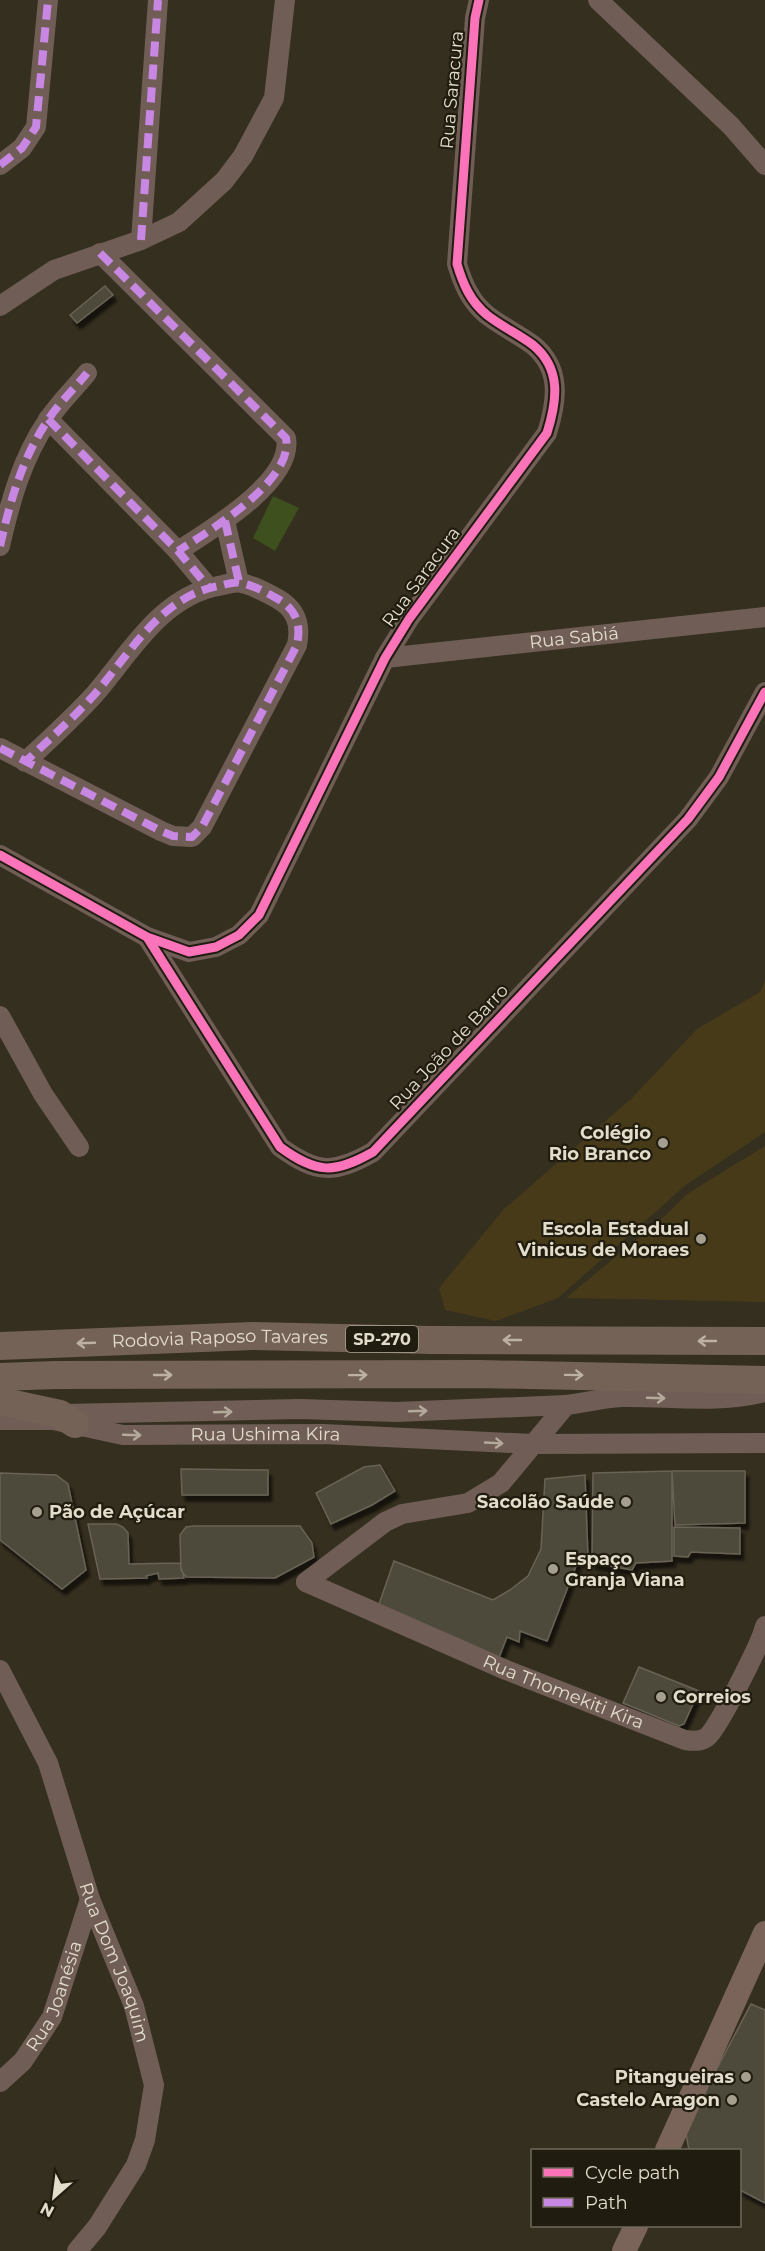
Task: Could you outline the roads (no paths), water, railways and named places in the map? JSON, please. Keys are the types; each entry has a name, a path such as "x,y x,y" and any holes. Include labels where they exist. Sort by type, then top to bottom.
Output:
{"highway":[{"name":"Rodovia Raposo Tavares","path":"0,1346 252,1336 430,1340 765,1341"},
{"name":"Rodovia Raposo Tavares","path":"0,1377 479,1374 765,1380"},
{"path":"0,1401 67,1419"}],"main road":[{"path":"668,2149 765,1933"},
{"path":"624,2251 636,2227"}],"street":[{"path":"0,165 22,148 36,127 48,0"},
{"path":"141,240 158,0"},
{"path":"0,306 54,270 141,240 179,222 224,181 243,156 274,98 285,0"},
{"name":"Rua Saracura","path":"0,855 147,937 189,952 207,949 238,935 259,915 385,658 409,619 547,433 555,408 555,382 549,363 534,346 487,315 472,300 457,264 475,18 479,0"},
{"path":"598,0 731,126 765,165"},
{"path":"100,253 286,438 287,454 280,467 225,521 178,552"},
{"path":"0,546 9,505 22,469 48,419 87,373"},
{"path":"48,419 178,552 209,588"},
{"path":"225,521 239,582"},
{"path":"0,748 25,762 161,831 173,836 192,837 202,827 285,671 299,634 299,622 286,604 239,582 209,588 166,612 136,640 95,693 63,728 25,762"},
{"name":"Rua Sabiá","path":"385,658 765,616"},
{"name":"Rua João de Barro","path":"147,937 280,1147 301,1162 326,1168 348,1166 373,1152 688,819 719,777 765,692"},
{"path":"0,1016 43,1094 79,1147"},
{"path":"67,1419 299,1409 396,1412 566,1405 619,1397 680,1399 753,1395 765,1392"},
{"path":"532,1444 566,1405"},
{"name":"Rua Ushima Kira","path":"0,1420 67,1419 123,1435 323,1434 532,1444 765,1443"},
{"name":"Rua Thomekiti Kira","path":"532,1444 501,1483 486,1493 468,1503 402,1514 385,1522 306,1582 506,1670 685,1740 696,1741 706,1738 716,1725 751,1659 765,1626"},
{"name":"Rua Dom Joaquim","path":"0,1670 48,1763 90,1899 134,2006 154,2085 145,2140 136,2165 97,2227 77,2251"},
{"name":"Rua Joanésia","path":"2,2076 22,2061 52,2017 90,1899"}],"place":[{"name":"Colégio Rio Branco","path":"663,1143"},
{"name":"Escola Estadual Vinicus de Moraes","path":"701,1239"},
{"name":"Sacolão Saúde","path":"626,1502"},
{"name":"Pão de Açúcar","path":"37,1512"},
{"name":"Espaço Granja Viana","path":"553,1569"},
{"name":"Correios","path":"661,1697"},
{"name":"Pitangueiras","path":"746,2077"},
{"name":"Castelo Aragon","path":"732,2100"}]}
